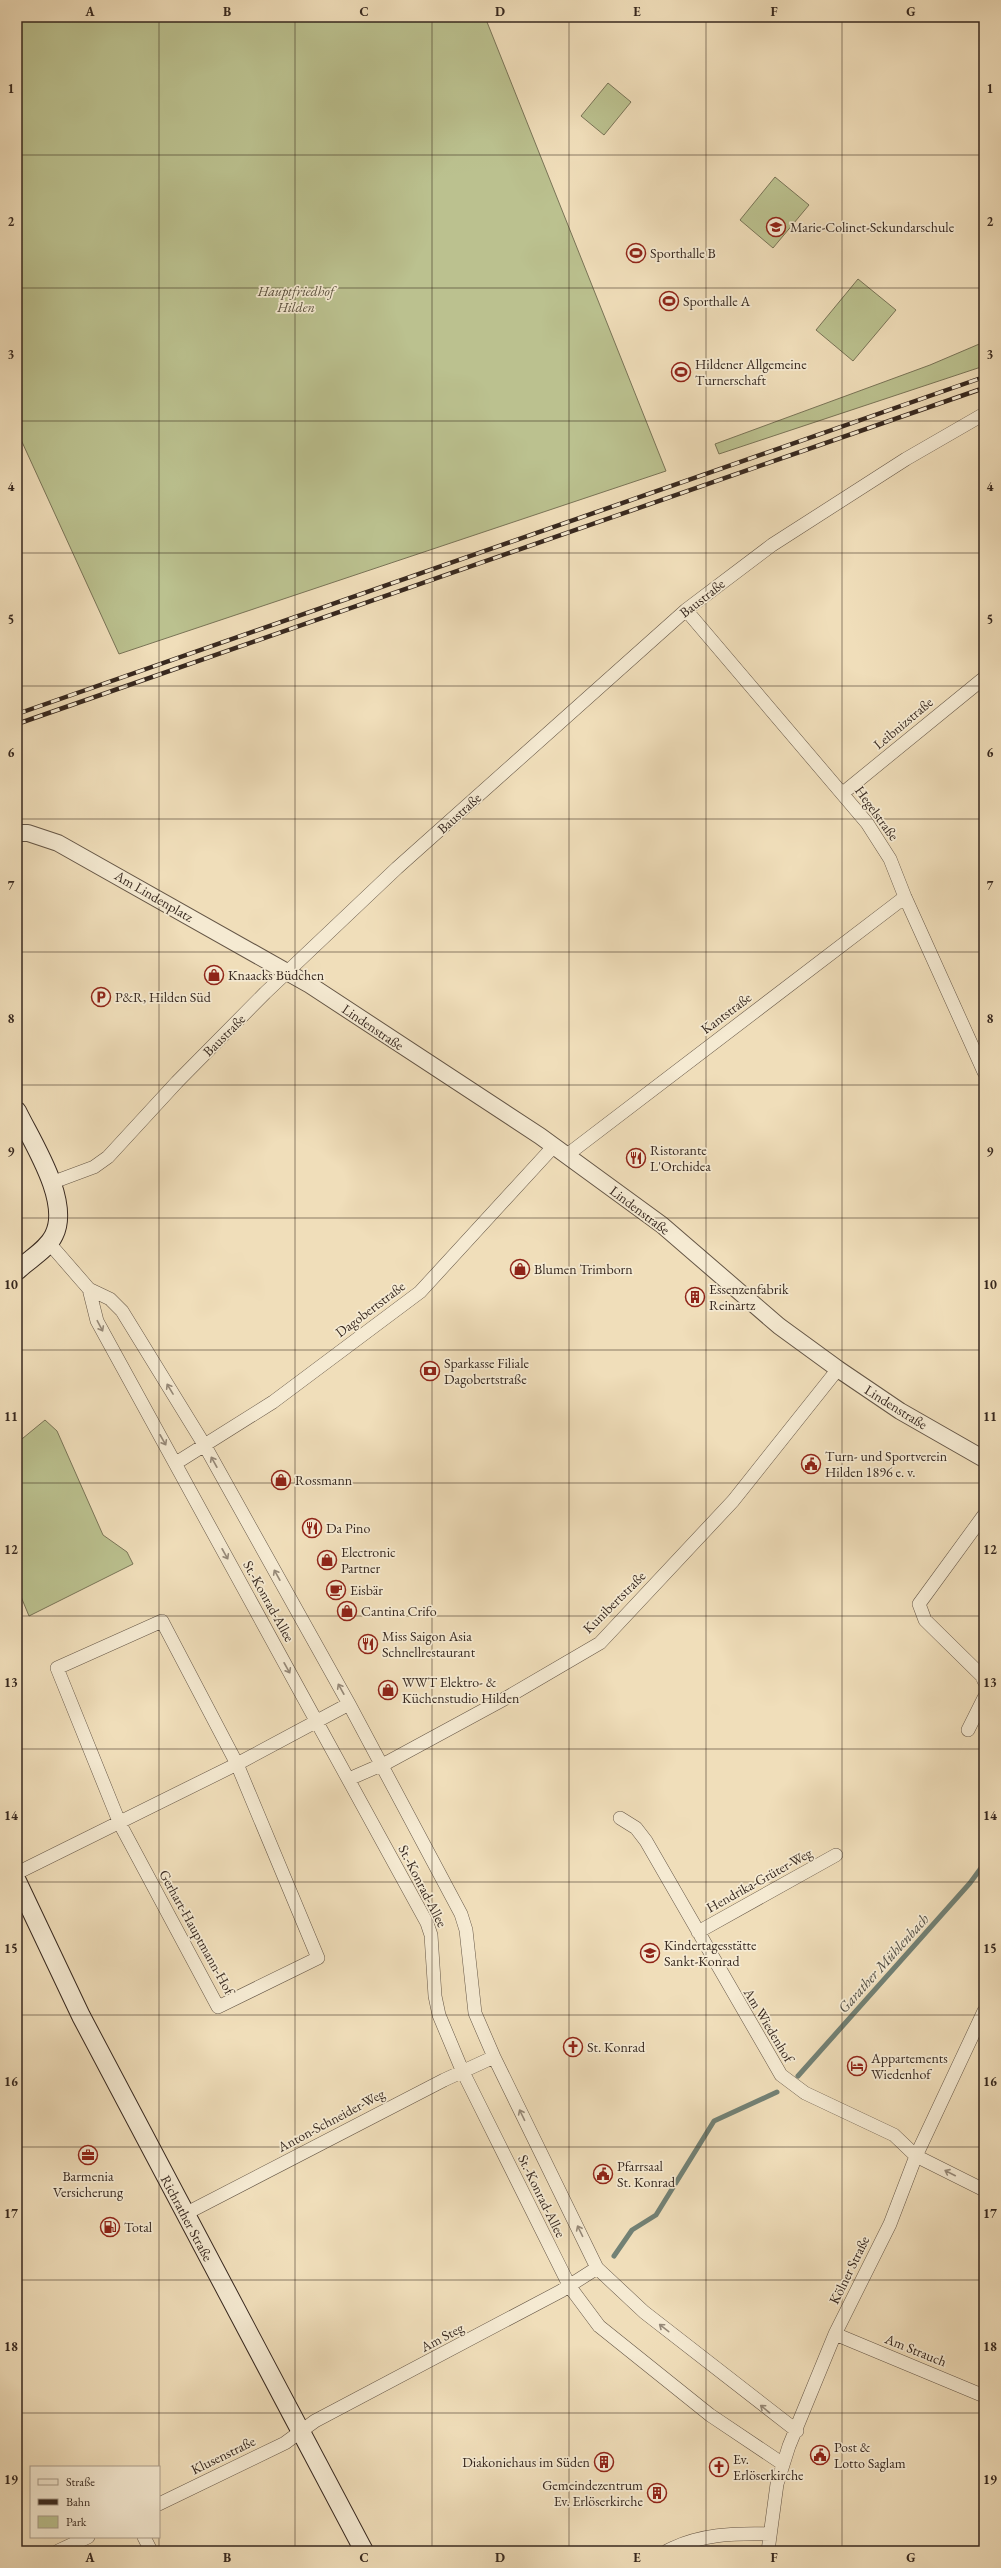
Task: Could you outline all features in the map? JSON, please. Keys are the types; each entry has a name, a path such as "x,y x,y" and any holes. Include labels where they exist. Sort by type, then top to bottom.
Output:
{"main road":[{"path":"17,1111 51,1183 57,1200 59,1214 54,1234 49,1243 17,1271"},
{"name":"Richrather Straße","path":"17,1881 81,2016 300,2433 364,2551"}],"street":[{"name":"Baustraße","path":"51,1183 94,1167 108,1157 177,1082 287,973 397,868 686,610 772,545 906,459 984,414"},
{"name":"Hegelstraße","path":"686,610 867,823 890,859 905,897 984,1072"},
{"name":"Leibnizstraße","path":"843,793 984,678"},
{"name":"Am Lindenplatz","path":"17,833 28,833 58,843 287,973"},
{"name":"Kantstraße","path":"561,1151 905,897"},
{"name":"Lindenstraße","path":"287,973 310,985 561,1151 662,1225 779,1326 838,1369 900,1411 984,1459"},
{"name":"Dagobertstraße","path":"176,1463 273,1402 420,1292 561,1151"},
{"name":"St.-Konrad-Allee","path":"49,1243 89,1289 110,1299 122,1311 205,1446 382,1765 464,1922 475,2013 494,2057 597,2268 644,2312 797,2431"},
{"name":"St.-Konrad-Allee","path":"89,1289 97,1321 427,1923 433,1947 436,2005 462,2070 570,2287 599,2326 710,2415 783,2464"},
{"name":"Kunibertstraße","path":"349,1779 382,1765 506,1698 600,1643 733,1500 838,1369"},
{"path":"984,1515 919,1604 925,1620 982,1676 984,1681"},
{"name":"Gerhart-Hauptmann-Hof","path":"162,1621 237,1764 318,1958 218,2007 120,1824 56,1668 162,1621"},
{"path":"968,1730 984,1698"},
{"path":"17,1873 120,1824 349,1704"},
{"name":"Am Wiedenhof","path":"620,1818 636,1828 646,1841 781,2075 805,2093 894,2135 916,2156 984,2190"},
{"name":"Hendrika-Grüter-Weg","path":"698,1932 836,1855"},
{"name":"Kölner Straße","path":"768,2551 777,2484 783,2464 835,2334 890,2224 916,2156 984,2011"},
{"name":"Anton-Schneider-Weg","path":"185,2214 462,2070 494,2057"},
{"name":"Am Steg","path":"300,2433 315,2421 570,2287 597,2268"},
{"name":"Am Strauch","path":"835,2334 984,2396"},
{"name":"Klusenstraße","path":"160,2504 285,2443 300,2433"},
{"path":"667,2551 680,2544 711,2536 770,2534"},
{"path":"58,2551 86,2538"},
{"path":"144,2538 151,2551"}],"green space":[{"name":"Hauptfriedhof Hilden","path":"17,17 485,17 666,471 119,654 17,431"},
{"path":"608,83 631,102 604,135 581,116"},
{"path":"775,177 809,205 773,248 740,220"},
{"path":"858,279 896,310 853,361 816,330"},
{"path":"984,342 984,366 719,454 715,444 930,365"},
{"path":"45,1420 57,1431 103,1535 127,1552 133,1564 29,1616 17,1587 17,1443"}],"waterway":[{"name":"Garather Mühlenbach","path":"798,2076 970,1883 984,1864"},
{"name":"Garather Mühlenbach","path":"614,2256 632,2230 656,2215 714,2121 777,2092"}],"railway":[{"path":"17,714 984,377"},
{"path":"17,724 984,388"}],"place":[{"name":"Marie-Colinet-Sekundarschule","path":"776,227"},
{"name":"Sporthalle B","path":"636,253"},
{"name":"Sporthalle A","path":"669,301"},
{"name":"Hildener Allgemeine Turnerschaft","path":"681,372"},
{"name":"Knaacks Büdchen","path":"214,975"},
{"name":"P&R, Hilden Süd","path":"101,997"},
{"name":"Ristorante L'Orchidea","path":"636,1158"},
{"name":"Blumen Trimborn","path":"520,1269"},
{"name":"Essenzenfabrik Reinartz","path":"695,1297"},
{"name":"Sparkasse Filiale Dagobertstraße","path":"430,1371"},
{"name":"Turn- und Sportverein Hilden 1896 e. v.","path":"811,1464"},
{"name":"Rossmann","path":"281,1480"},
{"name":"Da Pino","path":"312,1528"},
{"name":"Electronic Partner","path":"327,1560"},
{"name":"Eisbär","path":"336,1590"},
{"name":"Cantina Crifo","path":"347,1611"},
{"name":"Miss Saigon Asia Schnellrestaurant","path":"368,1644"},
{"name":"WWT Elektro- & Küchenstudio Hilden","path":"388,1690"},
{"name":"Kindertagesstätte Sankt-Konrad","path":"650,1953"},
{"name":"St. Konrad","path":"573,2047"},
{"name":"Appartements Wiedenhof","path":"857,2066"},
{"name":"Barmenia Versicherung","path":"88,2155"},
{"name":"Pfarrsaal St. Konrad","path":"603,2174"},
{"name":"Total","path":"110,2227"},
{"name":"Post & Lotto Saglam","path":"820,2455"},
{"name":"Diakoniehaus im Süden","path":"604,2462"},
{"name":"Ev. Erlöserkirche","path":"719,2467"},
{"name":"Gemeindezentrum Ev. Erlöserkirche","path":"657,2493"}]}
